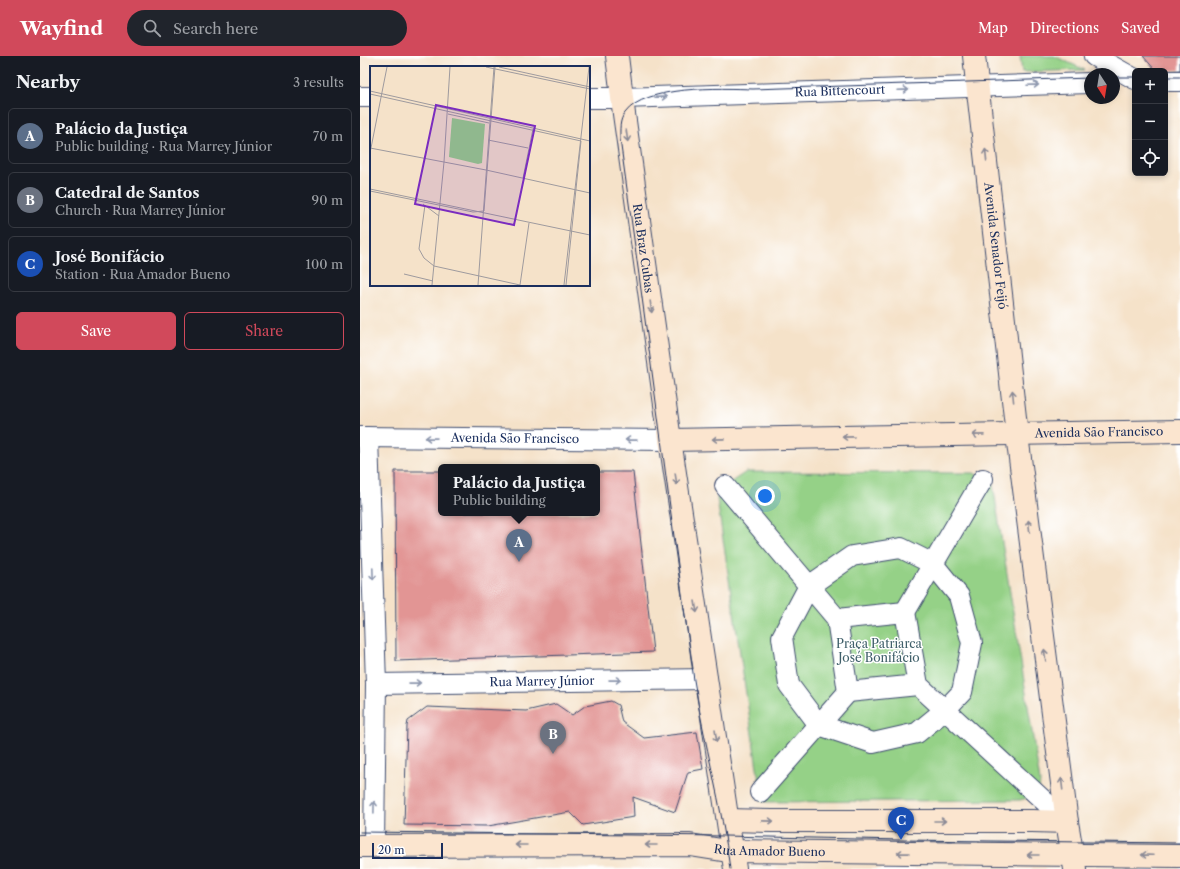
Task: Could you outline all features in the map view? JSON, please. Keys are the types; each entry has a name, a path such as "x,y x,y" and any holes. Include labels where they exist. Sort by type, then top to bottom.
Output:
{"main road":[{"name":"Rua Braz Cubas","path":"617,56 670,440"},
{"name":"Avenida Senador Feijó","path":"974,56 1017,435"},
{"name":"Avenida São Francisco","path":"1017,435 1180,431"},
{"path":"734,860 670,440 1017,435 1073,862"},
{"path":"729,820 1067,822"},
{"name":"Rua Amador Bueno","path":"367,846 690,845 728,851 734,860 1032,855 1073,862 1180,856"}],"street":[{"path":"1098,57 1132,78"},
{"path":"1120,81 1132,80"},
{"path":"1168,81 1180,81"},
{"name":"Rua Bittencourt","path":"590,98 1084,83"},
{"path":"364,437 376,684 367,846"},
{"name":"Avenida São Francisco","path":"364,437 670,440"},
{"path":"983,479 906,612 918,685 1067,822"},
{"path":"725,486 837,620 848,692"},
{"path":"900,548 933,564 959,596 972,643 962,692 945,710 918,733 873,743 819,725 789,685 782,637 809,586 852,556 900,548"},
{"path":"837,620 906,612"},
{"name":"Rua Marrey Júnior","path":"376,684 707,679"},
{"path":"760,792 848,692 918,685"}],"green space":[{"path":"1020,56 1054,56 1084,70 1084,70 1022,72"},
{"name":"Praça Patriarca José Bonifácio","path":"746,472 974,473 993,485 1040,782 1039,790 1035,796 1020,800 762,801 717,499 719,490"}],"building":[{"path":"1143,56 1180,56 1180,70 1168,70 1168,68 1153,68"},
{"path":"395,471 438,471 438,516 600,516 600,472 633,472 653,652 396,661"},
{"path":"611,701 618,705 622,722 644,738 697,732 703,769 688,772 675,812 633,797 634,817 583,825 570,812 488,826 404,825 407,726 408,721 427,707 526,711 556,704 572,715 585,706"}],"tram line":[{"path":"1120,77 1132,77"},
{"path":"1168,77 1180,77"},
{"path":"730,869 727,845 694,680 620,139 620,125 623,116 635,104 649,97 684,90 1084,78"},
{"path":"360,832 1180,843"}],"place":[{"name":"Palácio da Justiça","path":"519,562"},
{"name":"Catedral de Santos","path":"553,754"},
{"name":"José Bonifácio","path":"901,840"}]}
